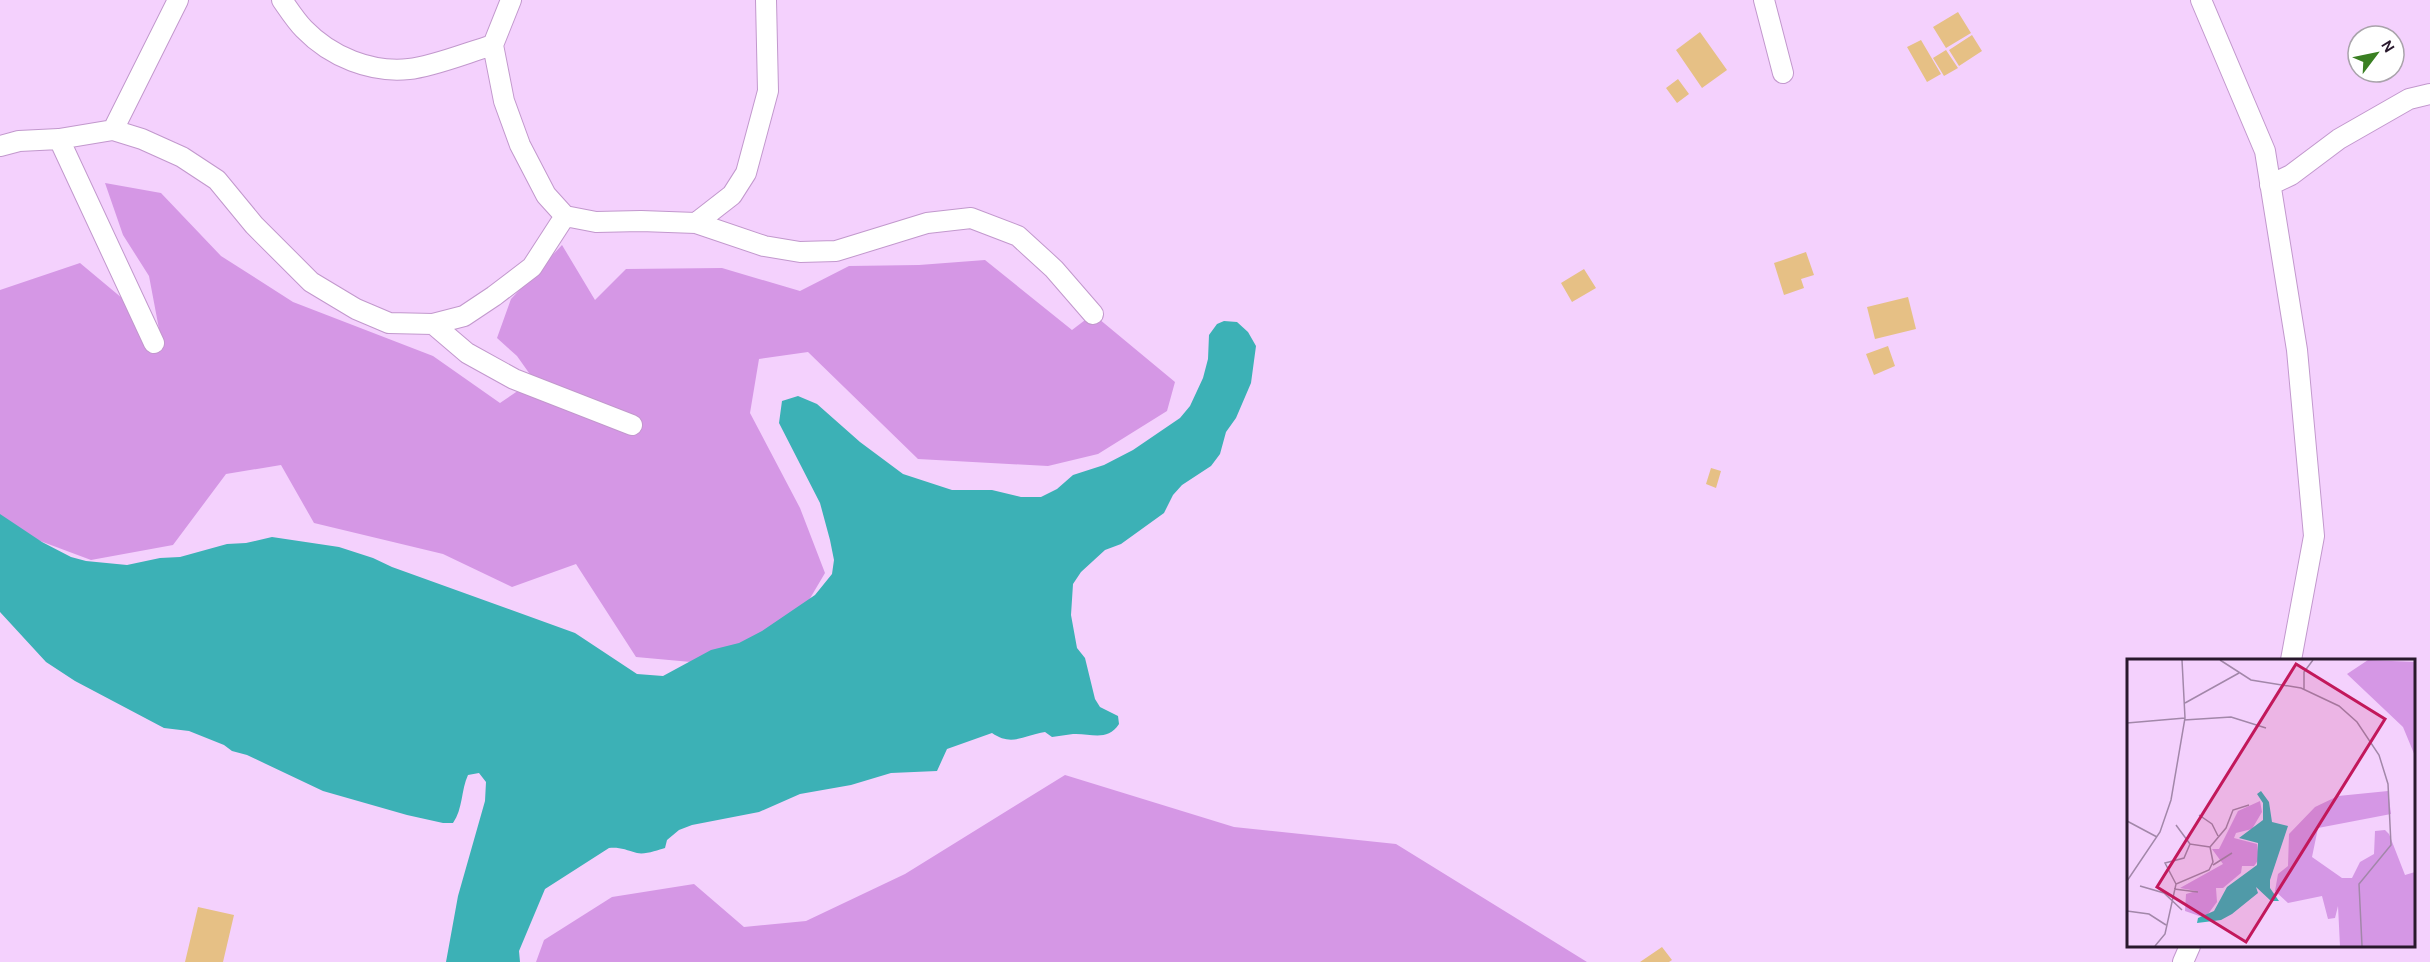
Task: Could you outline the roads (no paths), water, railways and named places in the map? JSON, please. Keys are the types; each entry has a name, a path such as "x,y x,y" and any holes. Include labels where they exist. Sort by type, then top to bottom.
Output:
{"street":[{"path":"113,130 178,0"},
{"path":"282,0 305,30 331,49 356,64 383,70 410,69 493,45"},
{"path":"511,0 493,45 504,101 520,145 546,195 565,216 596,222 696,223 764,246 800,252 836,251 927,223 971,218 1018,236 1054,269 1093,314"},
{"path":"696,223 732,195 746,173 768,91 766,0"},
{"path":"1764,0 1783,73"},
{"path":"2201,0 2265,151 2297,350 2314,536 2291,659"},
{"path":"2270,184 2291,175 2339,139 2409,99 2430,94"},
{"path":"0,146 19,141 113,130 142,139 182,157 217,180 254,225 311,282 357,309 388,323 434,324 464,315 532,267 565,216"},
{"path":"59,138 154,343"},
{"path":"434,324 467,353 514,379 632,425"},
{"path":"2183,962 2189,947"}]}
